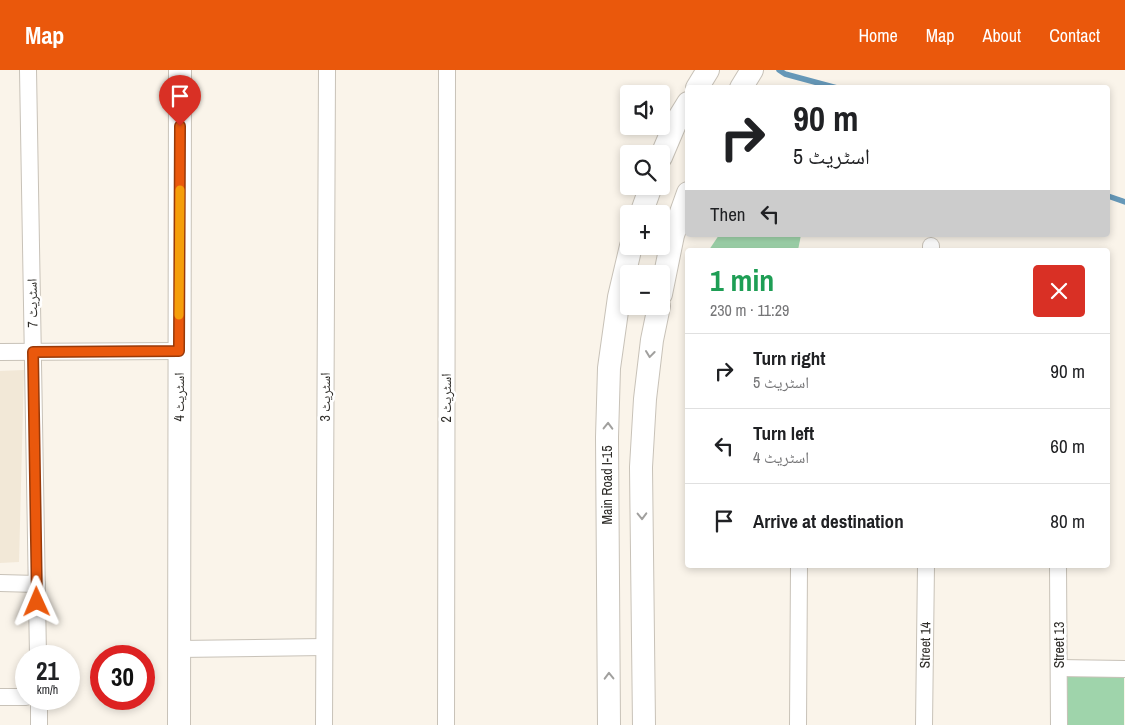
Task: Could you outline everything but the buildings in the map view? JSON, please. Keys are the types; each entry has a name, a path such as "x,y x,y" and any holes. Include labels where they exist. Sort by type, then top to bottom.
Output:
{"main road":[{"name":"اسٹریٹ 4","path":"179,725 180,70"},
{"path":"699,85 708,70"},
{"path":"743,85 752,70"},
{"path":"666,145 685,109"},
{"path":"667,265 673,235 685,201"},
{"name":"Main Road I-15","path":"609,725 607,460 609,368 619,297 629,255"},
{"path":"644,725 641,467 645,399 652,340 657,315"}],"street":[{"name":"اسٹریٹ 7","path":"28,70 38,645"},
{"name":"اسٹریٹ 3","path":"324,725 327,70"},
{"name":"اسٹریٹ 2","path":"446,725 447,70"},
{"path":"0,352 179,351"},
{"path":"798,725 799,568"},
{"name":"Street 14","path":"924,725 926,568"},
{"name":"Street 13","path":"1058,568 1059,725"},
{"path":"0,584 37,584"},
{"path":"179,650 324,647"},
{"path":"1059,668 1125,669"},
{"path":"0,697 15,697"},
{"path":"39,710 39,725"}],"shaded area":[{"path":"24,370 19,562 0,563 0,371"}],"green space":[{"path":"718,237 801,237 798,248 710,248"},
{"path":"1124,676 1124,725 1066,725 1066,677"}],"waterway":[{"path":"779,70 785,74 826,85"},
{"path":"1110,197 1125,202"}],"slow traffic":[{"path":"179,315 180,190"}],"route":[{"path":"37,602 33,352 179,351 180,126"}]}
